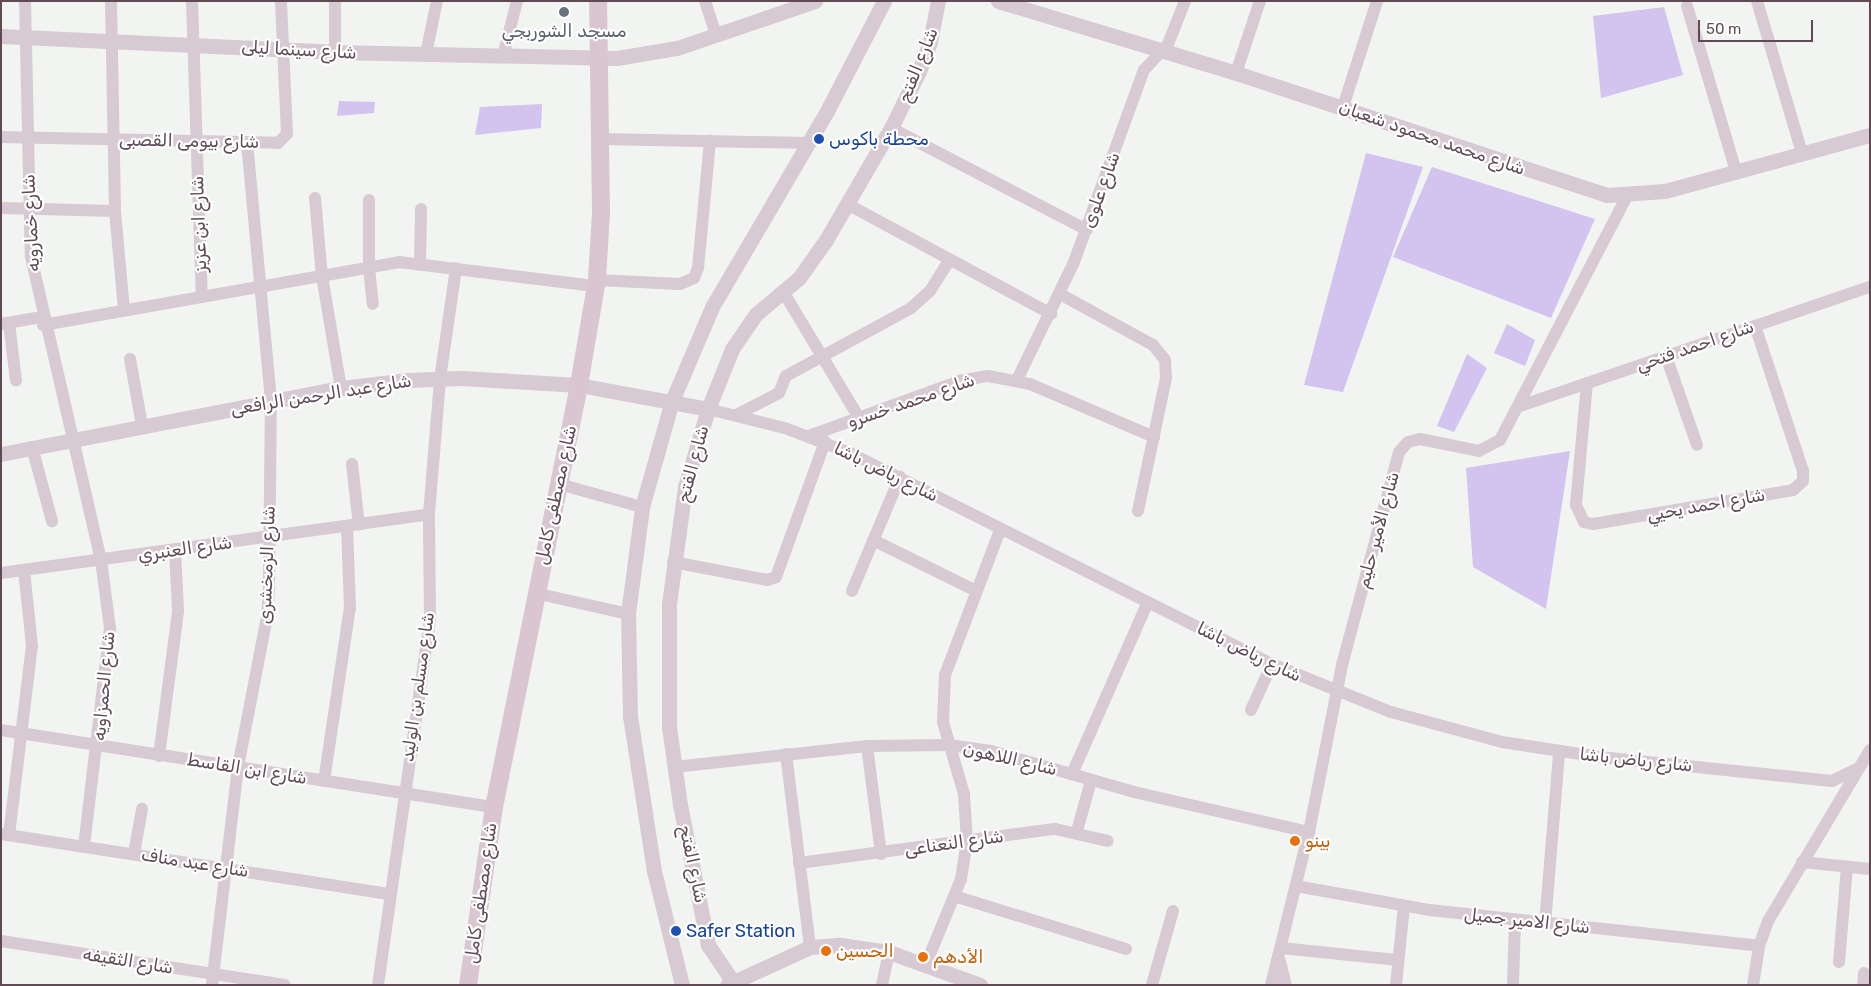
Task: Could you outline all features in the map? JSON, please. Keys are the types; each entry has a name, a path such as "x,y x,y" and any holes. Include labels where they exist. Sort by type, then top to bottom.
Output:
{"main road":[{"name":"شارع مصطفى كامل","path":"468,985 494,807 535,593 579,385 596,283 600,140 597,57 598,1"}],"street":[{"name":"شارع خمارويه","path":"25,1 31,257 43,321 72,439"},
{"path":"111,1 115,211 124,310"},
{"name":"شارع ابن عزيز","path":"192,1 202,297"},
{"name":"شارع بيومى القصبى","path":"1,137 278,143 287,134 281,1"},
{"path":"336,1 336,52"},
{"path":"426,54 437,1"},
{"path":"503,56 517,1"},
{"path":"705,1 716,35"},
{"name":"شارع سينما ليلى","path":"1,36 336,52 597,57 657,53 814,1"},
{"path":"682,985 661,905 640,786 630,708 628,614 642,507 672,401 728,276 808,142 884,1"},
{"name":"شارع الفتح","path":"732,984 708,945 674,767 667,688 673,562 686,486 708,409 732,349 748,322 784,293 810,266 847,204 890,128 930,42 938,1"},
{"name":"شارع محمد محمود شعبان","path":"998,1 1163,50 1342,107 1587,191 1627,196 1665,191 1870,135"},
{"name":"شارع علوى","path":"1017,380 1051,314 1087,230 1144,70 1163,50 1184,1"},
{"path":"1236,73 1260,1"},
{"path":"1342,107 1377,1"},
{"path":"1757,1 1802,153"},
{"path":"1688,6 1736,172"},
{"path":"890,128 1087,230"},
{"path":"600,140 808,142"},
{"path":"16,381 5,323 43,321 124,310 369,268 420,263 596,283 680,284 694,278 698,268 710,141"},
{"name":"شارع الزمخشرى","path":"213,979 238,767 267,617 271,401 248,142"},
{"name":"شارع الأمير حليم","path":"1271,985 1309,832 1336,693 1399,452 1408,442 1420,439 1467,450 1491,448 1500,440 1520,406 1627,196"},
{"path":"315,198 322,276 341,388"},
{"path":"369,200 369,268 373,304"},
{"path":"847,204 1051,314"},
{"path":"1,208 115,211"},
{"path":"420,263 421,209"},
{"path":"736,415 779,393 784,377 911,308 930,291 949,260"},
{"name":"شارع مسلم بن الوليد","path":"378,985 402,794 430,618 429,514 440,379 456,268"},
{"name":"شارع احمد فتحي","path":"1520,406 1870,287"},
{"path":"784,293 859,418"},
{"path":"1060,294 1160,352 1167,369 1138,511"},
{"name":"شارع احمد يحيي","path":"1587,383 1576,505 1584,522 1593,524 1793,490 1803,481 1803,472 1755,326"},
{"path":"1666,356 1697,445"},
{"path":"130,359 142,425"},
{"name":"شارع محمد خسرو","path":"809,436 966,379 988,376 1017,380 1154,437"},
{"name":"شارع عبد الرحمن الرافعى","path":"1,454 142,425 341,388 440,379 579,385 672,401"},
{"name":"شارع رياض باشا","path":"672,401 736,415 825,442 900,477 1000,530 1272,664 1336,693 1446,728 1559,752 1832,781 1859,768"},
{"name":"شارع الحمزاويه","path":"72,439 101,560 110,628 98,746 84,846"},
{"path":"673,562 766,580 776,577 825,442"},
{"path":"32,447 52,521"},
{"path":"324,781 350,608 353,526 352,464"},
{"path":"852,591 900,477"},
{"path":"559,484 642,507"},
{"name":"شارع العنبري","path":"1,573 269,538 429,514"},
{"path":"926,964 954,896 967,842 964,794 949,745 942,698 945,675 1000,530"},
{"path":"873,540 976,591"},
{"path":"159,756 178,611 175,550"},
{"path":"5,834 22,733 32,646 24,570"},
{"path":"535,593 628,614"},
{"path":"1072,774 1148,602"},
{"path":"1251,710 1272,664"},
{"name":"شارع ابن القاسط","path":"1,730 494,807"},
{"name":"شارع اللاهون","path":"674,767 867,746 949,745 991,751 1091,781 1309,832"},
{"path":"867,746 881,854"},
{"path":"1753,985 1759,946 1802,862 1870,750"},
{"path":"1545,924 1559,752"},
{"path":"786,754 810,947"},
{"path":"1077,831 1091,781"},
{"path":"134,854 142,809"},
{"name":"شارع النعناعى","path":"799,863 881,854 1043,830 1077,831 1108,841"},
{"name":"شارع عبد مناف","path":"5,834 390,894"},
{"path":"1802,862 1870,869"},
{"path":"1839,962 1847,867"},
{"name":"شارع الامير جميل","path":"1296,886 1404,906 1545,924 1759,946"},
{"path":"954,896 1126,949"},
{"path":"1396,985 1404,906"},
{"path":"1152,985 1173,911"},
{"path":"1512,985 1515,920"},
{"name":"شارع الثقيفه","path":"1,941 213,979 285,985"},
{"path":"732,984 810,947 841,944 889,952 926,964 954,980 980,985"},
{"path":"882,985 889,952"},
{"path":"1284,985 1279,955 1398,960"}],"shaded area":[{"path":"1664,7 1683,75 1601,98 1593,16"},
{"path":"339,101 375,102 374,113 337,116"},
{"path":"542,104 541,128 475,135 480,107"},
{"path":"1366,153 1423,167 1343,392 1304,385"},
{"path":"1432,167 1595,219 1551,318 1393,257"},
{"path":"1507,324 1535,340 1525,366 1494,353"},
{"path":"1467,354 1487,368 1454,432 1437,426"},
{"path":"1570,451 1546,609 1473,567 1466,468"}],"place":[{"name":"مسجد الشوربجي","path":"564,12"},
{"name":"محطة باكوس","path":"819,139"},
{"name":"بينو","path":"1295,841"},
{"name":"Safer Station","path":"676,931"},
{"name":"الحسين","path":"826,951"},
{"name":"الأدهم","path":"923,957"}]}
